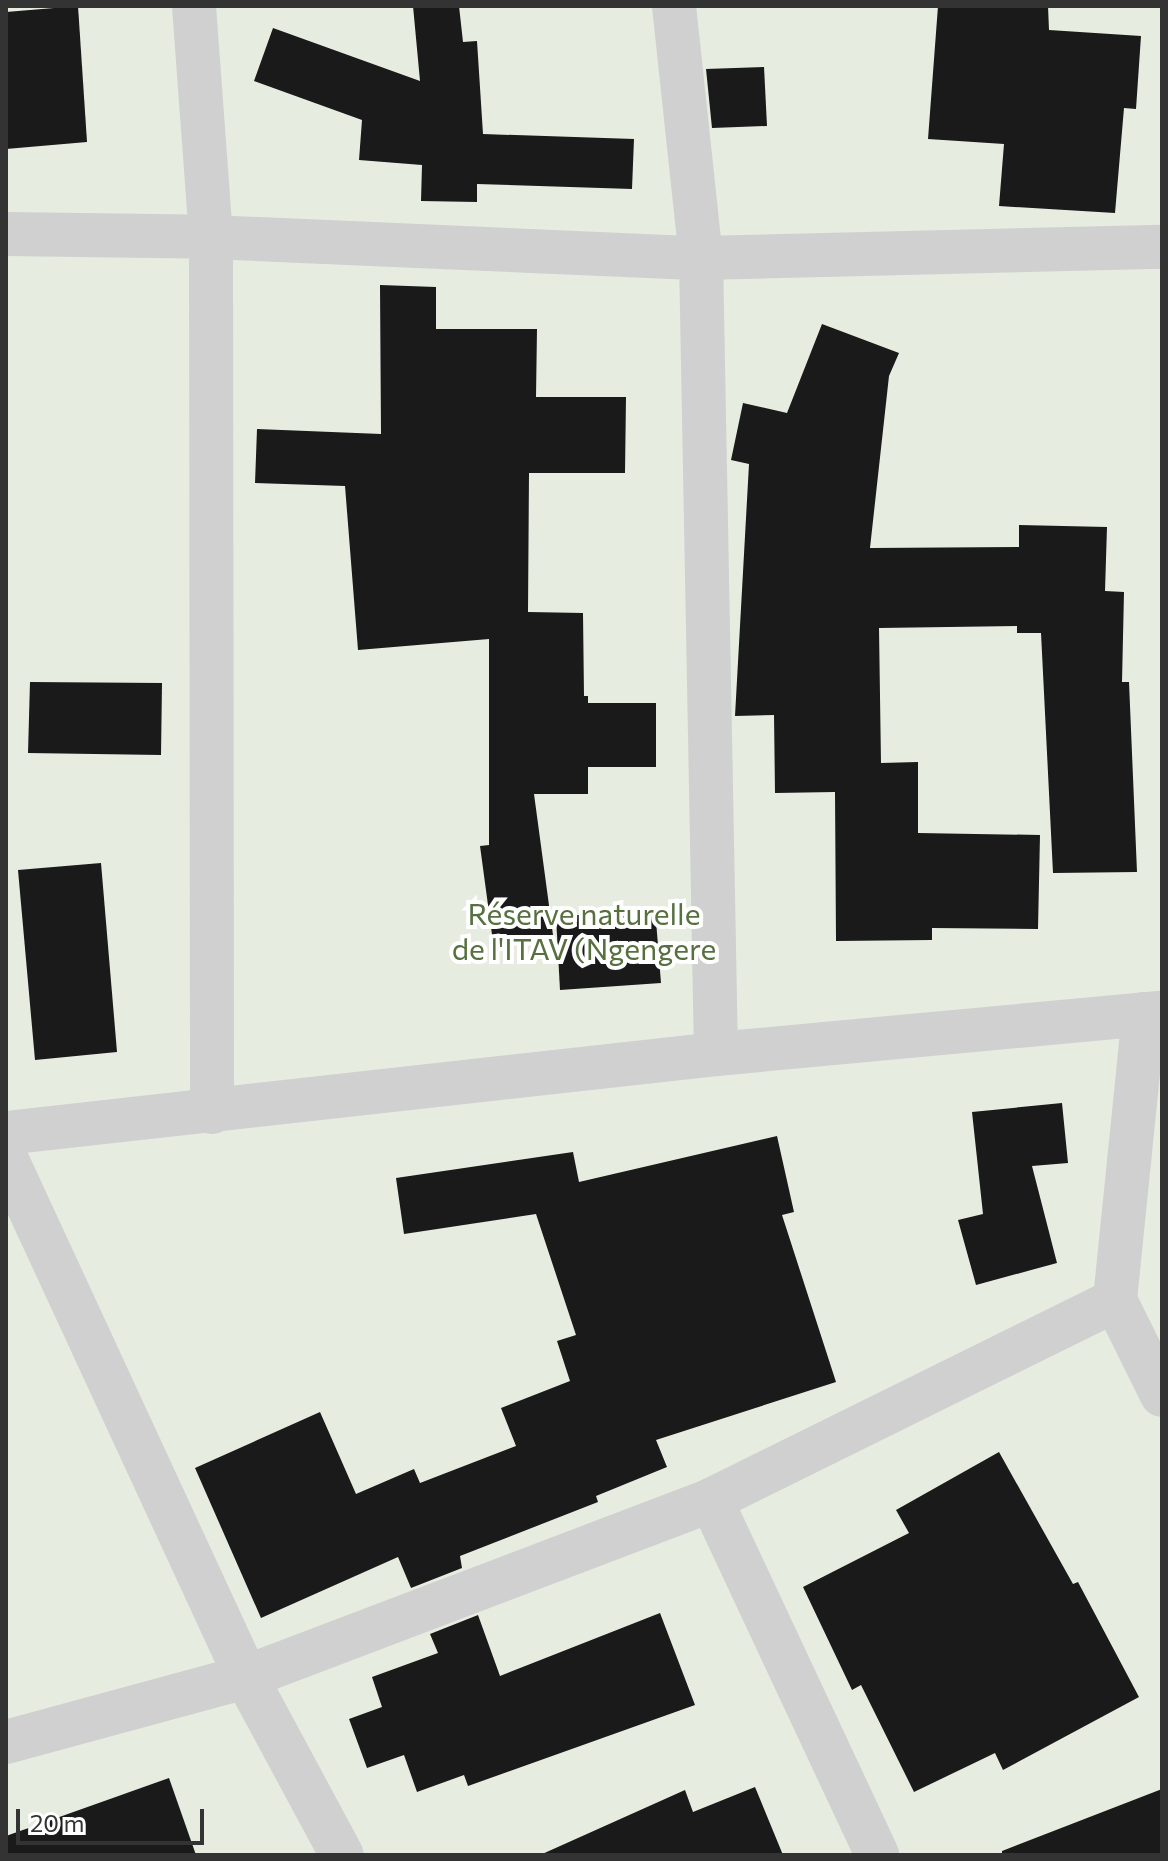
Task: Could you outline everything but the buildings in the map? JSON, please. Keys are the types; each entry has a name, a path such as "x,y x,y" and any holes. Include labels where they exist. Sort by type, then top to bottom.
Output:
{"street":[{"path":"194,6 211,237 212,1112"},
{"path":"674,6 701,258 716,1054"},
{"path":"6,234 211,237 701,258 1162,247"},
{"path":"6,1133 716,1054 1153,1013 1115,1300 1162,1395"},
{"path":"6,1158 246,1677 342,1855"},
{"path":"6,1742 246,1677 711,1500 1115,1300"},
{"path":"711,1500 877,1855"}],"green space":[{"name":"Réserve naturelle de l'ITAV (Ngengere","path":"6,6 1162,6 1162,1855 6,1855"}]}
